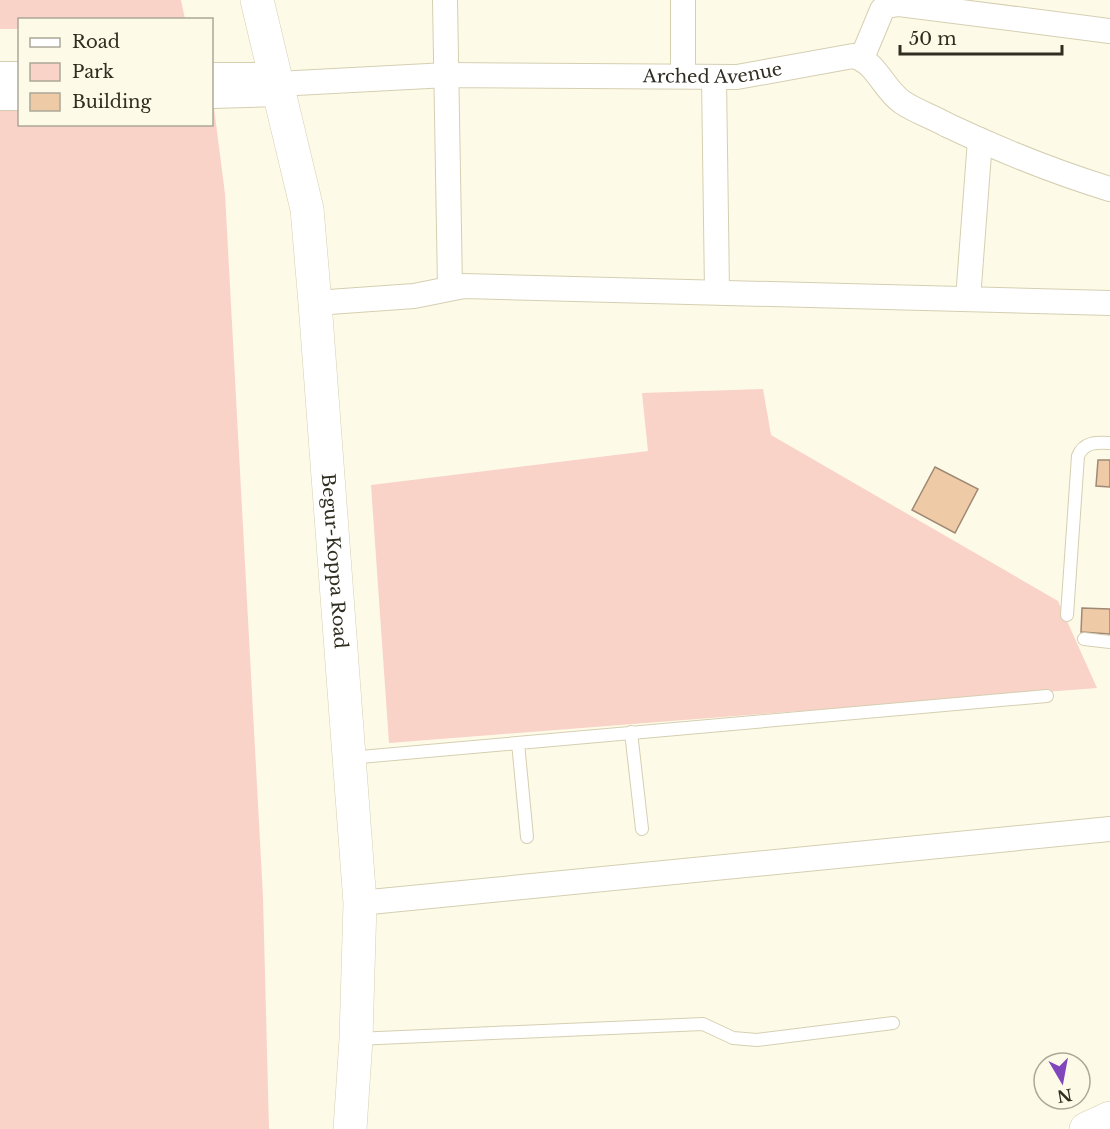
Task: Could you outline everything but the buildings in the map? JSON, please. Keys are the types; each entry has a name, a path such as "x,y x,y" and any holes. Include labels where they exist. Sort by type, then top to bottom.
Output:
{"main road":[{"name":"Begur-Koppa Road","path":"257,0 307,209 315,303 360,903 356,1039 350,1129"},
{"path":"1086,1129 1110,1118"}],"street":[{"path":"445,0 450,288"},
{"path":"682,0 683,76"},
{"path":"862,58 875,0"},
{"path":"862,58 882,10 893,5 1001,16 1110,31"},
{"name":"Arched Avenue","path":"277,85 447,75 737,77 837,58 853,56 862,58"},
{"path":"862,58 902,102 980,140 1061,174 1110,189"},
{"path":"0,74 18,74"},
{"path":"213,75 277,85"},
{"path":"714,78 717,292"},
{"path":"213,96 277,85"},
{"path":"0,98 18,98"},
{"path":"968,299 980,140"},
{"path":"315,303 414,296 464,286 1110,303"},
{"path":"360,903 1110,829"}],"lane":[{"path":"1067,615 1078,456 1081,448 1088,444 1110,443"},
{"path":"1084,639 1110,642"},
{"path":"350,758 1047,696"},
{"path":"631,732 642,829"},
{"path":"518,743 527,837"},
{"path":"356,1039 703,1024 733,1038 757,1040 893,1023"}],"green space":[{"path":"0,0 181,0 185,18 18,18 18,29 0,29"},
{"path":"214,108 225,194 263,897 269,1129 0,1129 0,110 18,110 18,126 213,126"},
{"path":"763,389 771,435 1058,601 1097,688 389,743 371,485 648,451 642,393"}]}
